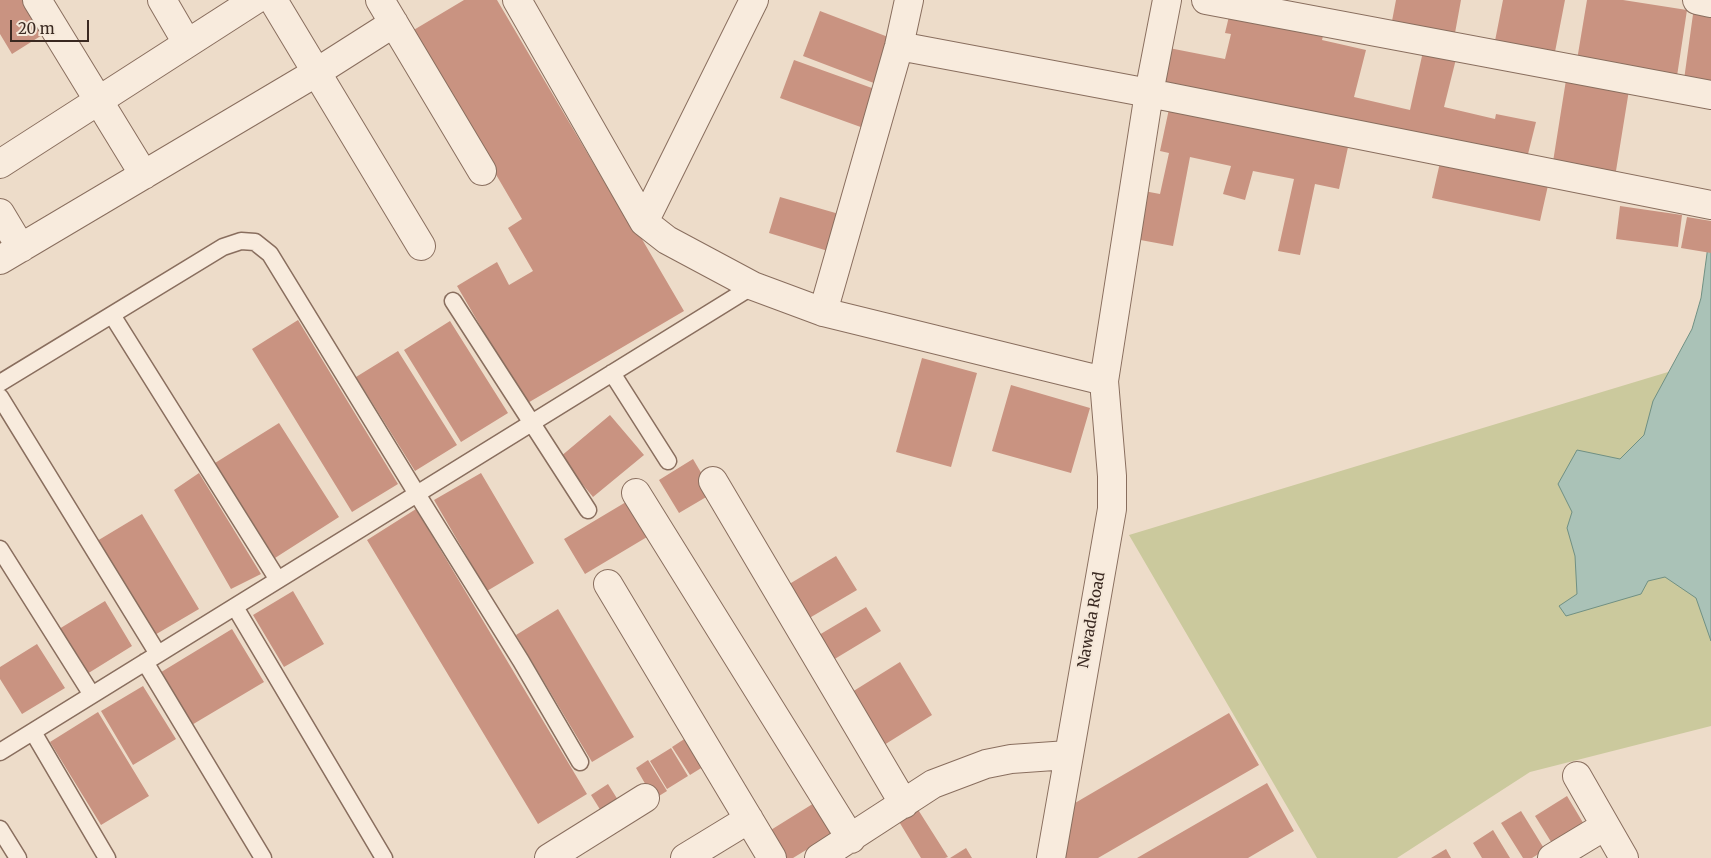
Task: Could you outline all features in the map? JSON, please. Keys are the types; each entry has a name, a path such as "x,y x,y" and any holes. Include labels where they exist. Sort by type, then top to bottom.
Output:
{"street":[{"path":"37,0 144,175"},
{"path":"162,0 187,44"},
{"path":"0,164 255,0"},
{"path":"273,0 421,246"},
{"path":"380,0 482,171"},
{"path":"517,0 644,222 667,240 753,286 824,312 1104,381"},
{"path":"644,222 754,0"},
{"path":"824,312 899,46 909,0"},
{"name":"Nawada Road","path":"1047,855 1068,755 1112,510 1112,476 1104,381 1149,94 1167,0"},
{"path":"1206,0 1711,95"},
{"path":"1697,0 1711,3"},
{"path":"0,213 10,254 317,72 394,23"},
{"path":"899,46 1711,205"},
{"path":"713,481 904,804"},
{"path":"636,492 851,839"},
{"path":"608,584 772,858"},
{"path":"819,858 933,784 986,764 1011,759 1068,755"},
{"path":"1577,776 1624,858"},
{"path":"549,858 645,798"},
{"path":"685,858 749,819"},
{"path":"1552,858 1605,826"}],"lane":[{"path":"0,383 223,247 241,241 255,242 270,254 580,762"},
{"path":"0,752 753,286"},
{"path":"453,301 588,510"},
{"path":"112,315 278,580"},
{"path":"612,373 668,461"},
{"path":"0,397 151,658 263,858"},
{"path":"0,550 92,695"},
{"path":"235,607 384,858"},
{"path":"33,732 107,858"},
{"path":"0,829 18,858"}],"shaded area":[{"path":"1708,246 1711,247 1711,641 1696,598 1665,577 1648,581 1641,594 1566,616 1559,606 1577,594 1575,556 1567,528 1572,512 1558,484 1577,450 1620,459 1644,435 1653,401 1692,329 1701,298"},
{"path":"1711,359 1711,726 1530,772 1397,858 1317,858 1129,535"}],"building":[{"path":"0,0 27,0 47,32 12,54 0,34"},
{"path":"464,0 497,0 612,195 615,193 684,311 526,404 457,286 497,262 509,285 533,271 508,228 522,219 412,31"},
{"path":"1396,0 1461,0 1455,33 1392,21"},
{"path":"1503,0 1565,0 1554,57 1494,46"},
{"path":"1587,0 1623,0 1687,10 1677,76 1577,60"},
{"path":"1694,7 1711,9 1711,91 1683,87"},
{"path":"1231,8 1325,28 1322,40 1366,50 1354,97 1410,110 1424,47 1457,55 1444,107 1495,119 1496,114 1536,122 1526,162 1160,91 1169,48 1225,59 1231,34 1225,33"},
{"path":"820,11 896,40 879,85 803,56"},
{"path":"794,60 883,92 869,130 780,98"},
{"path":"1566,80 1629,90 1615,177 1552,168"},
{"path":"1169,109 1348,147 1339,189 1315,184 1300,255 1278,251 1294,179 1253,171 1245,200 1223,194 1231,166 1190,157 1173,246 1135,239 1144,191 1160,194 1169,153 1160,151"},
{"path":"1441,158 1549,181 1540,221 1432,198"},
{"path":"780,197 839,214 828,251 769,233"},
{"path":"1620,206 1682,215 1678,247 1616,239"},
{"path":"1687,217 1711,221 1711,253 1681,248"},
{"path":"298,320 398,484 352,512 252,349"},
{"path":"450,321 508,413 461,442 404,350"},
{"path":"398,351 457,445 415,471 356,377"},
{"path":"922,358 977,373 951,467 896,452"},
{"path":"1011,385 1090,408 1071,473 992,451"},
{"path":"610,415 644,455 593,497 560,457"},
{"path":"279,423 339,517 275,558 215,463"},
{"path":"693,459 713,493 679,513 659,480"},
{"path":"199,473 261,574 231,589 174,490"},
{"path":"481,473 534,563 487,591 434,500"},
{"path":"626,502 647,537 585,574 564,539"},
{"path":"416,509 587,794 538,824 367,540"},
{"path":"142,514 199,609 153,636 97,541"},
{"path":"836,556 857,590 806,620 786,586"},
{"path":"293,591 324,644 284,667 253,615"},
{"path":"105,601 132,646 87,674 59,629"},
{"path":"866,607 881,631 833,660 819,635"},
{"path":"558,609 634,737 592,762 516,635"},
{"path":"232,629 264,682 190,726 158,674"},
{"path":"37,644 65,688 22,714 0,679 0,667"},
{"path":"900,662 932,715 884,745 852,692"},
{"path":"143,686 176,739 133,765 101,711"},
{"path":"98,712 149,796 101,825 50,742"},
{"path":"1229,713 1259,765 1098,858 1065,858 1075,803"},
{"path":"689,736 706,765 690,775 672,747"},
{"path":"671,748 688,776 667,789 650,761"},
{"path":"648,760 667,791 654,799 636,768"},
{"path":"1267,783 1294,831 1248,858 1137,858"},
{"path":"608,784 623,808 606,819 591,795"},
{"path":"1567,796 1585,826 1553,845 1535,816"},
{"path":"819,800 837,831 793,858 781,858 766,833"},
{"path":"917,808 948,857 921,858 898,820"},
{"path":"1521,811 1545,850 1532,858 1523,858 1501,823"},
{"path":"1493,830 1510,858 1482,858 1473,843"},
{"path":"966,848 972,858 950,858"},
{"path":"1446,849 1451,858 1431,858"}]}
